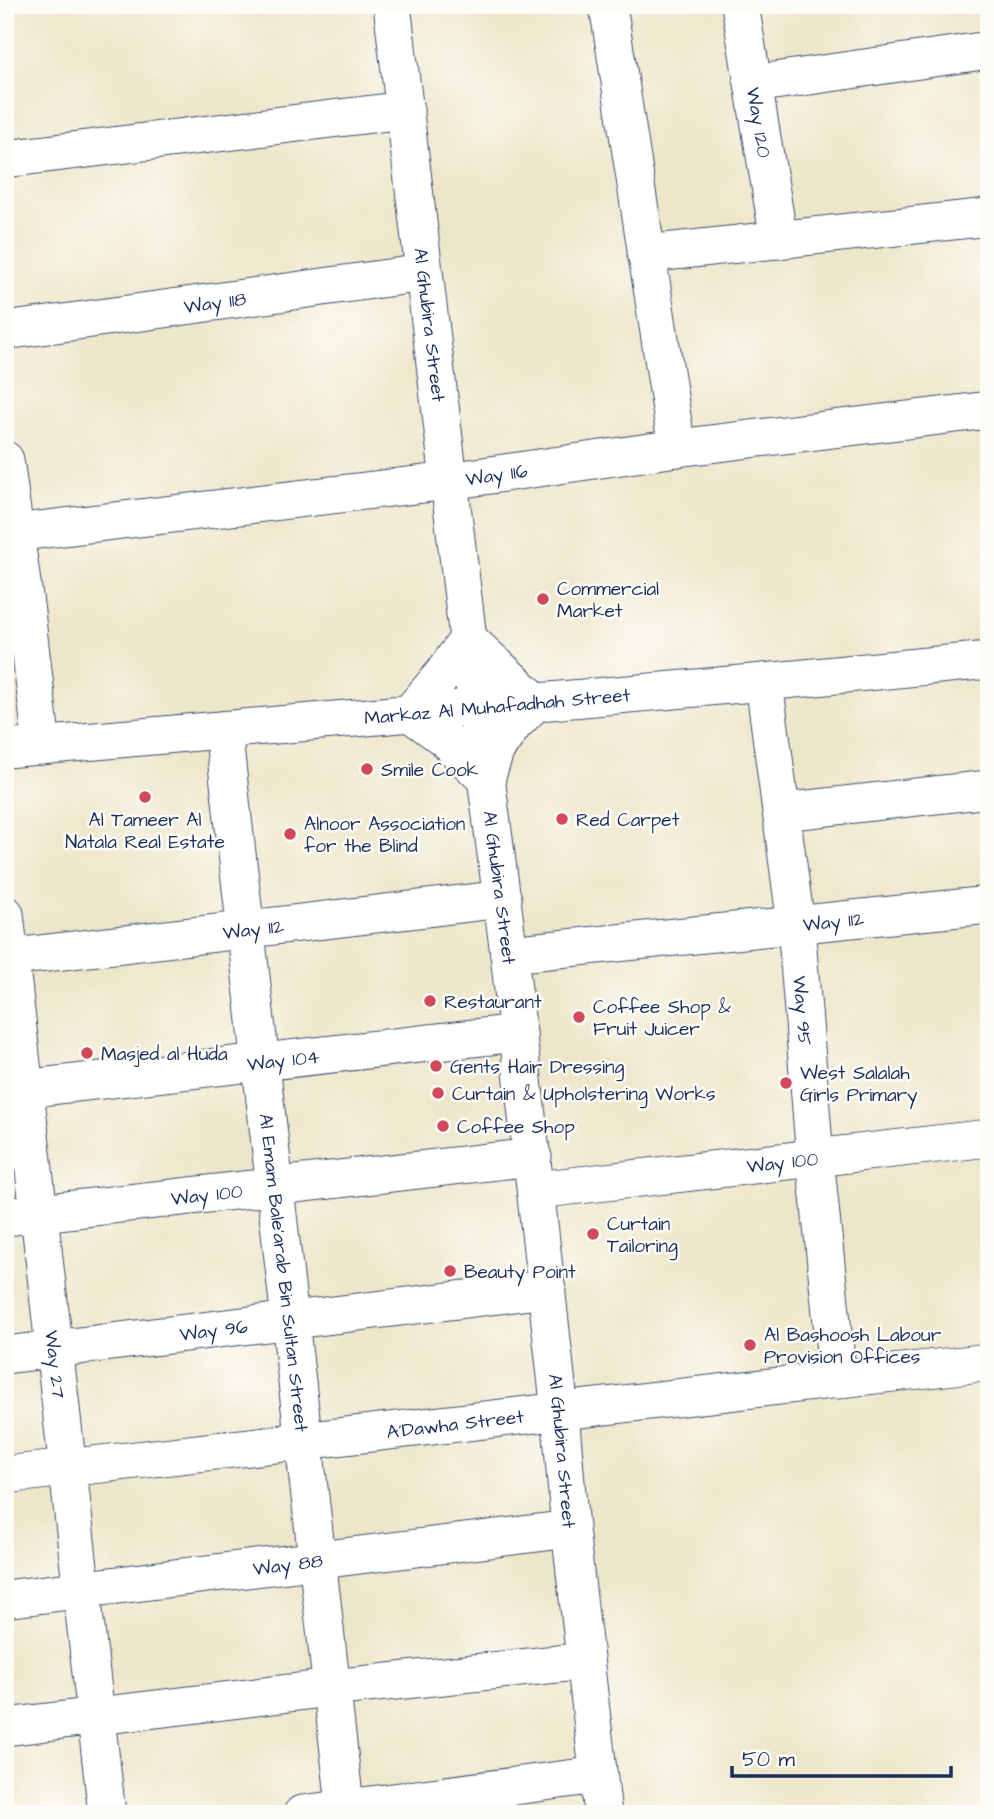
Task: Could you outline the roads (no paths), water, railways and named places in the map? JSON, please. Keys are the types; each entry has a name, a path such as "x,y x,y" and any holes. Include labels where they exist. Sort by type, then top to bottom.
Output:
{"street":[{"name":"Al Ghubira Street","path":"392,5 535,1173 570,1529 603,1814"},
{"path":"608,5 677,448"},
{"name":"Way 120","path":"740,5 779,240"},
{"path":"754,84 989,50"},
{"path":"5,159 405,110"},
{"path":"646,254 989,217"},
{"name":"Way 118","path":"5,331 424,273"},
{"name":"Way 116","path":"11,534 449,481 677,448 989,410"},
{"path":"5,460 11,534 42,746"},
{"path":"468,639 537,702 514,724 496,749 486,779 443,737 410,713 468,639"},
{"name":"Markaz Al Muhafadhah Street","path":"5,749 989,660"},
{"name":"Way 95","path":"764,682 796,925 815,1157 838,1380"},
{"name":"Al Emam Bale'arab Bin Sultan Street","path":"223,730 345,1811"},
{"path":"782,812 989,789"},
{"name":"Way 112","path":"8,957 503,899"},
{"name":"Way 112","path":"509,954 989,905"},
{"name":"Way 27","path":"5,914 22,1215 55,1349 107,1814"},
{"name":"Way 104","path":"15,1089 518,1033"},
{"name":"Way 100","path":"22,1215 274,1186 815,1157 989,1138"},
{"name":"Way 96","path":"5,1354 547,1289"},
{"name":"A'Dawha Street","path":"5,1475 989,1362"},
{"name":"Way 88","path":"5,1599 570,1529"},
{"path":"5,1727 585,1661"},
{"path":"302,1814 345,1811 598,1775"}],"place":[{"name":"Commercial Market","path":"543,599"},
{"name":"Smile Cook","path":"367,769"},
{"name":"Al Tameer Al Natala Real Estate","path":"145,797"},
{"name":"Red Carpet","path":"562,819"},
{"name":"Alnoor Association for the Blind","path":"290,834"},
{"name":"Restaurant","path":"430,1001"},
{"name":"Coffee Shop & Fruit Juicer","path":"579,1017"},
{"name":"Masjed al Huda","path":"87,1053"},
{"name":"Gents Hair Dressing","path":"436,1066"},
{"name":"West Salalah Girls Primary","path":"786,1083"},
{"name":"Curtain & Upholstering Works","path":"438,1093"},
{"name":"Coffee Shop","path":"443,1126"},
{"name":"Curtain Tailoring","path":"593,1234"},
{"name":"Beauty Point","path":"450,1271"},
{"name":"Al Bashoosh Labour Provision Offices","path":"750,1345"}]}
